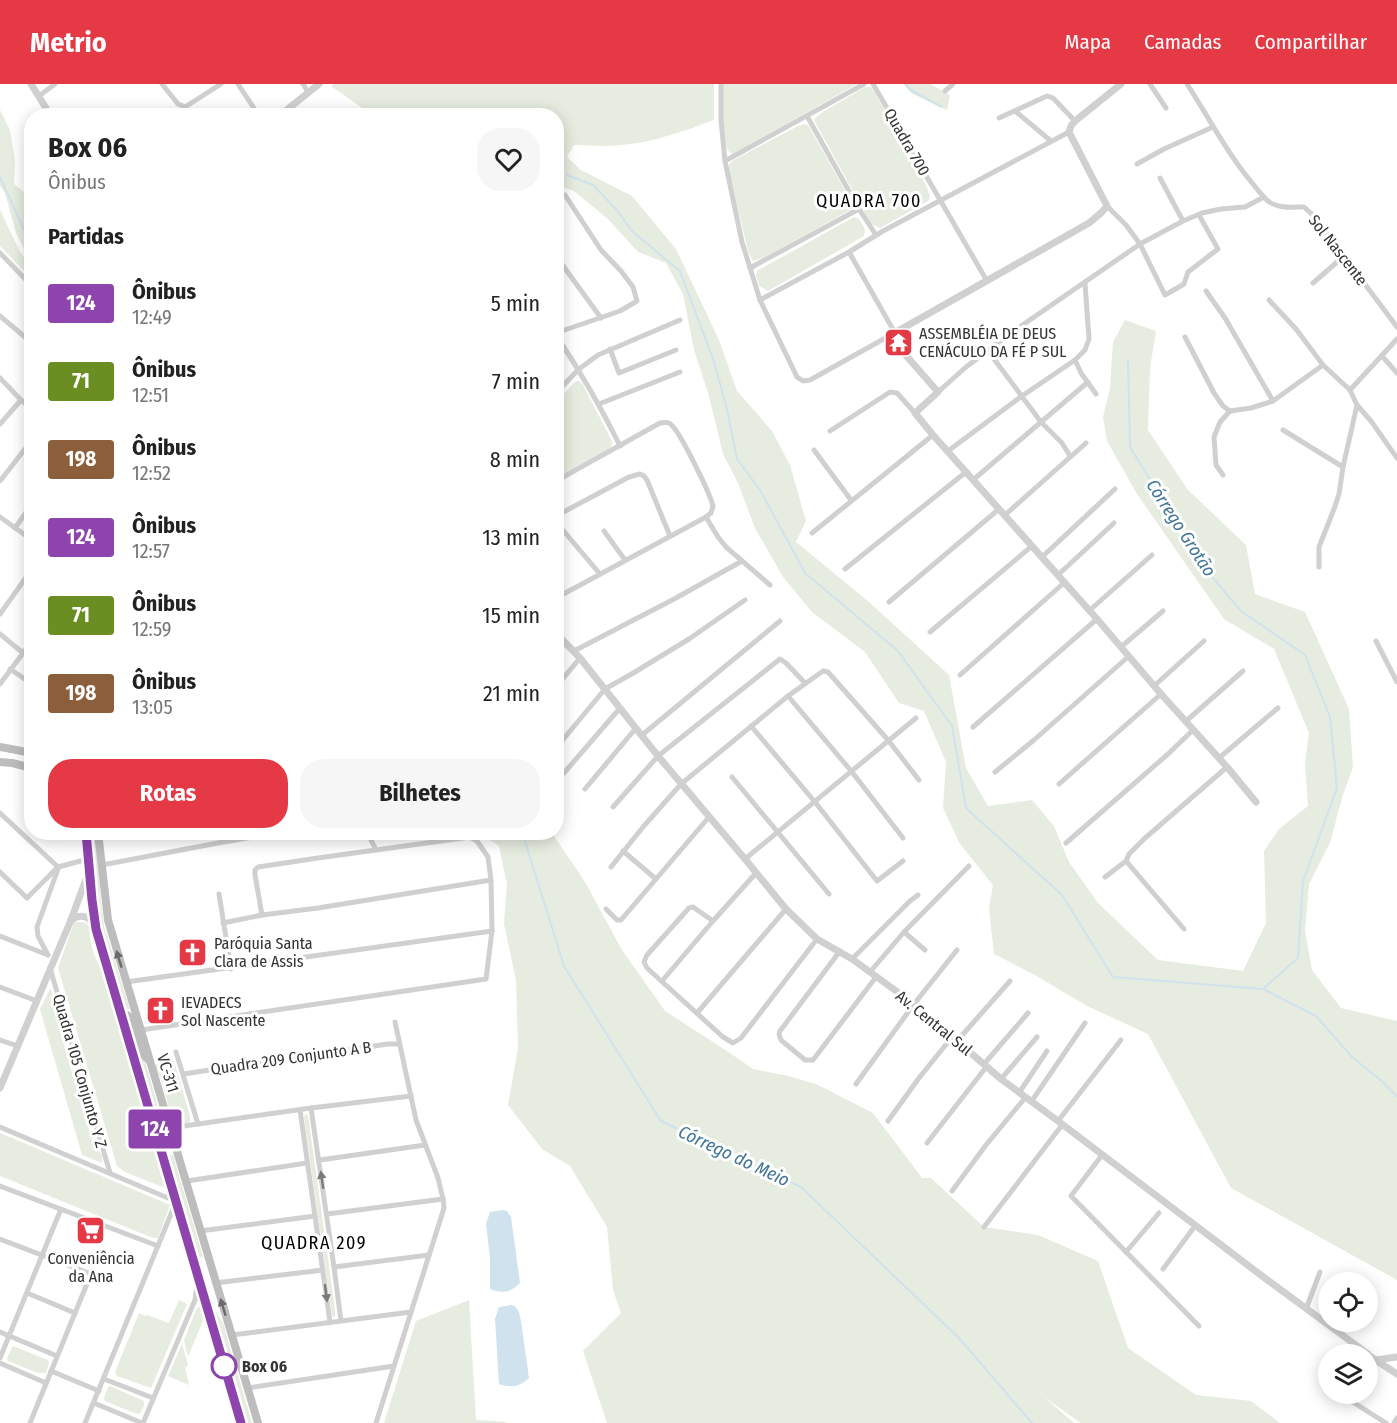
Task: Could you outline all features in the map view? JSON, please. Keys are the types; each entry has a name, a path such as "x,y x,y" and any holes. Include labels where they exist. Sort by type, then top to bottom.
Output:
{"main road":[{"path":"0,747 24,752"},
{"path":"0,762 24,766"},
{"name":"VC-311","path":"87,840 96,929 241,1423"},
{"name":"VC-311","path":"99,840 108,920 258,1423"},
{"path":"122,1020 125,1015 131,1018 142,1054 150,1061"},
{"path":"149,1109 162,1147 171,1151 174,1143"},
{"path":"194,1264 198,1260 205,1262 214,1280"}],"street":[{"path":"31,84 46,108"},
{"path":"39,96 55,84"},
{"path":"162,84 178,104 185,107 221,84"},
{"path":"238,84 254,108"},
{"path":"303,84 308,92"},
{"path":"289,108 319,84"},
{"path":"720,84 725,161 735,213 750,268 760,300 797,376 803,381 810,380 892,335 1089,223 1107,206"},
{"path":"725,161 864,84"},
{"name":"Quadra 700","path":"873,84 987,281"},
{"path":"945,91 953,84"},
{"path":"760,300 940,200 1069,132 1075,121 1121,84"},
{"path":"1150,84 1166,108"},
{"path":"915,413 966,367 1140,244 1183,221 1215,210 1245,207 1264,197 1213,127 1187,84"},
{"path":"999,118 1047,96 1053,98 1075,121"},
{"path":"1015,111 1051,141"},
{"path":"807,116 876,235"},
{"path":"1137,164 1213,127"},
{"path":"1069,132 1107,206 1126,225 1140,244 1164,295 1184,284 1188,272 1218,249 1199,215"},
{"path":"1160,178 1183,221"},
{"path":"564,331 620,311 638,301 633,287 601,250 565,195"},
{"name":"Sol Nascente","path":"1264,197 1278,206 1304,207 1314,216 1397,327"},
{"path":"750,268 859,209"},
{"path":"849,252 892,335 938,392"},
{"path":"0,253 24,278"},
{"path":"1313,283 1344,256"},
{"path":"564,267 601,318"},
{"path":"948,452 1022,396 1075,360 1085,350 1089,339 1085,283"},
{"path":"1206,291 1225,318 1273,400"},
{"path":"1269,300 1296,329 1323,365 1350,390 1357,405 1397,458"},
{"path":"0,316 24,337"},
{"path":"564,385 579,369 598,355 680,320"},
{"path":"1185,337 1214,393 1223,406 1230,411"},
{"path":"1350,390 1397,339"},
{"path":"564,346 599,404 620,446"},
{"path":"610,349 619,373 676,350"},
{"path":"988,351 1041,422 1062,443 1070,456"},
{"path":"1382,356 1397,373"},
{"path":"1075,360 1096,394"},
{"path":"1223,475 1216,465 1214,437 1220,422 1230,411 1257,406 1273,400 1323,365"},
{"path":"599,404 680,372"},
{"path":"0,378 24,402"},
{"path":"973,480 1088,382"},
{"path":"830,431 890,392 897,393 1090,610 1256,802"},
{"path":"0,424 21,400"},
{"path":"1319,567 1319,547 1339,494 1357,405"},
{"path":"564,477 660,423 669,423 690,455 712,502 713,510 706,517 564,594"},
{"path":"1282,430 1343,467"},
{"path":"812,533 933,435"},
{"path":"1005,515 1086,443"},
{"path":"0,481 24,450"},
{"path":"814,450 851,500"},
{"path":"845,569 966,472"},
{"path":"564,512 629,477 640,474 647,480 670,536"},
{"path":"1042,557 1115,489"},
{"path":"889,602 999,509"},
{"path":"15,528 24,515"},
{"path":"0,517 24,534"},
{"path":"706,517 718,537 770,585"},
{"path":"1058,575 1114,523"},
{"path":"564,531 600,574"},
{"path":"604,531 625,561"},
{"path":"930,632 1032,546"},
{"path":"1090,610 1152,555"},
{"path":"574,651 742,561"},
{"path":"0,614 24,580"},
{"path":"960,675 1065,582"},
{"path":"564,738 605,689 689,639 745,600"},
{"path":"1121,647 1163,611"},
{"path":"973,727 1097,619"},
{"path":"642,735 780,621"},
{"path":"0,634 23,652 0,684"},
{"name":"Av. Central Sul","path":"564,641 786,909 817,939 852,958 914,1004 1001,1079 1353,1344"},
{"path":"1154,686 1204,641"},
{"path":"1376,641 1397,682"},
{"path":"994,772 1129,656"},
{"path":"564,677 580,658"},
{"path":"612,807 658,756 780,659 805,683"},
{"path":"10,669 24,679"},
{"path":"1185,722 1243,671"},
{"path":"611,867 681,784 788,696 821,672 828,672 919,780"},
{"path":"1059,784 1161,694"},
{"path":"788,696 852,772 903,838"},
{"path":"564,773 620,708"},
{"path":"1219,758 1278,708"},
{"path":"745,859 916,718"},
{"path":"751,726 877,881 903,861"},
{"path":"585,789 636,728"},
{"path":"1066,843 1193,730"},
{"path":"1105,877 1126,861 1129,854 1144,839 1227,767"},
{"path":"732,777 829,894"},
{"path":"0,813 24,835"},
{"path":"606,909 617,920 621,920 709,817"},
{"path":"29,840 58,867"},
{"path":"102,865 236,840"},
{"path":"371,840 376,850"},
{"path":"262,915 255,875 258,867 448,840"},
{"path":"141,1030 486,979 492,932 491,880 488,857 475,840"},
{"path":"623,851 656,879"},
{"path":"0,872 27,897 58,867 88,859"},
{"path":"1126,861 1184,929"},
{"path":"840,951 779,1034 781,1040 805,1060 813,1060 904,932 969,866"},
{"path":"51,956 38,936 37,927 58,867"},
{"path":"0,1088 50,968 51,956 71,920 89,871"},
{"path":"662,981 756,873"},
{"path":"223,923 491,880"},
{"path":"219,894 231,969"},
{"path":"852,958 918,895"},
{"path":"713,921 691,907 647,955 645,966 730,1042 741,1038 817,939"},
{"path":"697,1013 786,909"},
{"path":"71,920 78,916 84,917 91,920 96,929"},
{"path":"126,982 492,932"},
{"path":"904,932 925,950"},
{"path":"0,936 51,956"},
{"path":"855,1084 957,950"},
{"name":"Quadra 105 Conjunto Y Z","path":"50,968 110,1173"},
{"path":"888,1121 919,1078 1010,981"},
{"path":"0,987 37,1001"},
{"path":"927,1143 1028,1013"},
{"path":"376,1423 444,1208 438,1178 418,1126 395,1022"},
{"path":"952,1191 980,1152 1085,1023"},
{"path":"1001,1079 1037,1037"},
{"path":"0,1040 18,1046"},
{"path":"984,1227 1120,1040"},
{"name":"Quadra 209 Conjunto A B","path":"183,1074 399,1044"},
{"path":"1025,1097 1047,1051"},
{"path":"176,1052 198,1124"},
{"path":"171,1128 411,1096"},
{"path":"311,1108 320,1160 340,1321"},
{"path":"300,1110 330,1322"},
{"path":"0,1127 176,1201 86,1423"},
{"path":"320,1160 426,1145"},
{"path":"1102,1155 1071,1196 1199,1326"},
{"path":"187,1181 307,1163"},
{"path":"0,1186 158,1246"},
{"path":"327,1214 443,1199"},
{"path":"0,1358 62,1209"},
{"path":"1126,1252 1159,1213"},
{"path":"200,1231 315,1215"},
{"path":"168,1223 177,1218 181,1220"},
{"path":"1163,1269 1195,1226"},
{"path":"0,1239 91,1274 30,1423"},
{"path":"94,1403 143,1423 195,1300 197,1286 191,1252"},
{"path":"334,1267 429,1255"},
{"path":"214,1280 323,1270"},
{"path":"1306,1309 1318,1277"},
{"path":"27,1293 75,1313"},
{"path":"195,1300 201,1299 206,1304"},
{"path":"232,1335 411,1312"},
{"path":"0,1332 57,1356"},
{"path":"1378,1360 1397,1357"},
{"name":"Av. Central Sul","path":"1378,1361 1397,1374"},
{"path":"0,1363 46,1383"},
{"path":"247,1388 394,1366"},
{"path":"51,1371 99,1391"},
{"path":"104,1379 153,1398"},
{"path":"1356,1404 1386,1423"},
{"path":"1394,1423 1397,1418"}],"shaded area":[{"path":"334,84 714,84 714,120 669,136 634,144 574,145 567,157 581,170 632,196 676,249 719,340 737,391 772,431 790,465 806,521 796,542 869,602 949,675 966,768 988,806 1032,800 1054,826 1069,862 1098,903 1158,960 1243,971 1266,923 1264,851 1279,829 1308,806 1305,764 1309,733 1274,649 1224,619 1137,494 1107,441 1103,417 1110,389 1113,342 1125,320 1156,331 1150,368 1148,430 1188,490 1246,545 1255,594 1305,612 1349,709 1353,767 1330,843 1309,884 1305,931 1312,970 1341,1008 1397,1021 1397,1280 1231,1188 1148,1034 1087,1006 994,954 989,908 993,885 960,844 943,808 946,762 924,711 899,703 865,652 812,612 783,577 755,528 738,483 723,454 709,396 694,350 683,294 666,263 638,252 608,219 574,191 564,187 564,108 362,108 331,86"},
{"path":"722,84 857,84 733,154 727,150"},
{"path":"904,84 930,84 950,95 947,110 911,93"},
{"path":"865,87 871,87 876,95 927,187 930,198 880,228 871,224 814,119"},
{"path":"0,110 10,130 15,160 14,184 24,192 24,248 16,233 5,193 0,186"},
{"path":"804,124 808,125 852,203 852,209 763,258 753,261 748,251 729,165 732,161"},
{"path":"0,210 24,257 24,271 0,246"},
{"path":"854,217 859,219 865,229 864,236 768,291 759,286 757,271"},
{"path":"576,381 582,383 612,445 564,473 564,394"},
{"path":"90,840 95,840 98,852 104,926 130,1009 123,1010 97,922 92,872 93,858"},
{"path":"490,840 557,840 585,882 622,950 665,1011 753,1069 816,1084 873,1113 922,1178 931,1178 984,1227 1038,1235 1098,1261 1128,1348 1196,1395 1251,1401 1280,1423 1081,1423 1044,1397 1074,1423 607,1423 583,1351 621,1313 613,1290 607,1227 570,1166 542,1149 508,1105 518,1048 516,980 504,924 507,884 499,846"},
{"path":"74,922 84,922 90,926 92,946 106,977 167,1182 165,1187 125,1172 117,1166 58,968"},
{"path":"50,989 66,1036 62,1038 77,1090 82,1090 84,1095 79,1097 95,1149 102,1156 102,1163 82,1155 40,1009"},
{"path":"127,1016 138,1051 146,1064 169,1147 167,1147 156,1109 149,1099 125,1018"},
{"path":"174,1061 190,1116 190,1122 186,1124 171,1122 165,1093 154,1065"},
{"path":"305,1114 308,1115 335,1317 332,1316"},
{"path":"0,1133 170,1205 158,1238 153,1238 0,1176"},
{"path":"166,1155 173,1155 203,1257 197,1258"},
{"path":"200,1263 215,1310 223,1323 252,1423 248,1423 242,1413 198,1265"},
{"path":"179,1300 187,1304 151,1388 117,1376 115,1372 139,1313 169,1323"},
{"path":"469,1300 476,1420 507,1423 384,1423 416,1321"},
{"path":"200,1306 204,1318 188,1357 184,1340 197,1308"},
{"path":"182,1344 188,1365 185,1368 189,1385 168,1376"},
{"path":"13,1346 48,1360 46,1373 38,1373 8,1361 7,1358"},
{"path":"110,1386 144,1401 139,1414 105,1401 104,1398"}],"water":[{"path":"507,1211 511,1217 520,1283 503,1292 490,1289 490,1258 486,1224 490,1212"},
{"path":"515,1306 519,1312 529,1378 518,1385 507,1386 499,1384 495,1319 499,1307"}],"waterway":[{"name":"Córrego Grotão","path":"905,84 912,91 942,107"},
{"path":"567,175 593,185 615,208 633,232 680,271 713,359 726,405 737,459 760,490 805,573 898,651 952,726 966,808 1062,895 1113,977 1263,989 1316,1016 1352,1057 1384,1083 1397,1097"},
{"name":"Córrego do Meio","path":"0,177 24,230"},
{"name":"Córrego Grotão","path":"1128,361 1130,447 1203,566 1241,611 1305,655 1330,717 1337,788 1303,881 1298,958 1263,989"},
{"name":"Córrego do Meio","path":"525,840 564,966 661,1121 801,1187 960,1339 1032,1423"}],"bus line":[{"name":"124","path":"87,840 96,929 103,956 241,1423"}],"place":[{"name":"ASSEMBLÉIA DE DEUS CENÁCULO DA FÉ P SUL","path":"898,342"},
{"name":"Paróquia Santa Clara de Assis","path":"193,952"},
{"name":"IEVADECS Sol Nascente","path":"160,1011"},
{"name":"Conveniência da Ana","path":"91,1230"},
{"name":"Box 06","path":"224,1366"}],"district":[{"name":"QUADRA 700","path":"869,201"},
{"name":"QUADRA 209","path":"314,1243"}]}
